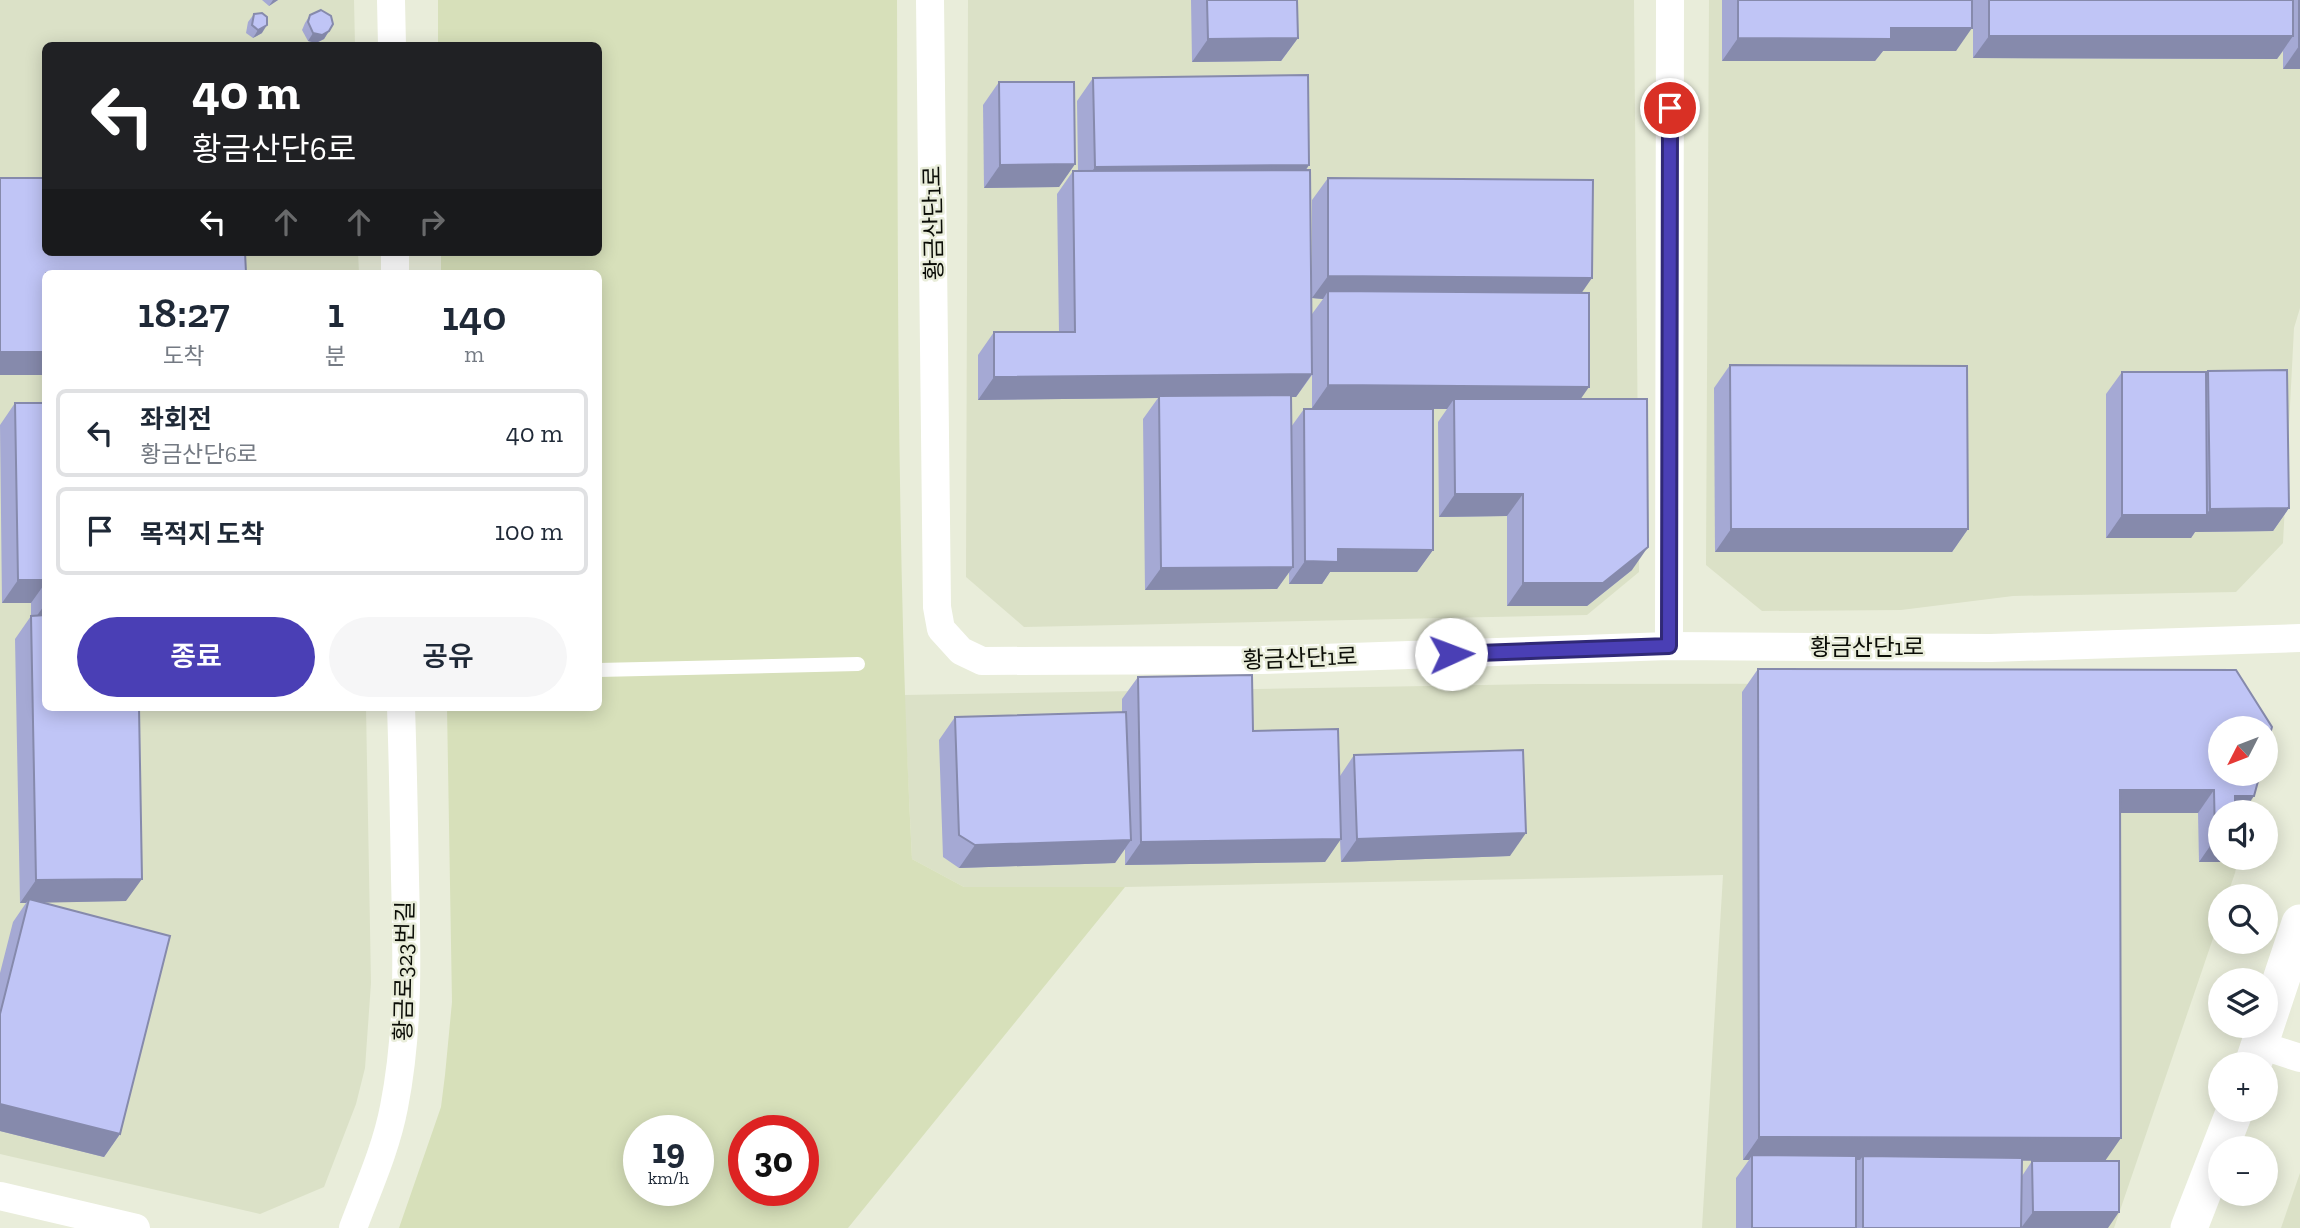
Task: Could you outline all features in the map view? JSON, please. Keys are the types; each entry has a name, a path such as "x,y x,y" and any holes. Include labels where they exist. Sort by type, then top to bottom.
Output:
{"street":[{"path":"391,0 392,42"},
{"name":"황금산단1로","path":"930,0 937,607 942,629 961,651 982,661 1040,663 1275,660 1669,646 1991,648 2300,638"},
{"path":"1669,646 1670,0"},
{"name":"황금로323번길","path":"353,1228 382,1152 394,1110 401,1068 407,938 401,711"},
{"path":"2257,1052 2300,923"},
{"path":"2278,1056 2300,1058"},
{"path":"2189,1228 2230,1122"},
{"path":"0,1196 136,1228"}],"lane":[{"path":"602,670 858,664"}],"shaded area":[{"path":"0,0 354,0 355,42 42,42 42,256 358,256 359,270 42,270 42,711 366,711 371,983 365,1068 356,1104 324,1187 260,1214 0,1154"},
{"path":"438,0 897,0 901,537 912,859 964,887 1125,887 848,1228 399,1228 441,1107 452,1002 447,711 602,711 602,270 441,270 441,256 602,256 602,42 438,42"},
{"path":"968,0 1634,0 1639,572 1587,615 1024,627 966,577"},
{"path":"1709,0 2300,0 2300,308 2294,328 2283,543 2236,592 2013,596 1901,610 1762,611 1706,565"},
{"path":"2223,683 2222,716 2208,716 2208,786 2256,786 2252,800 2208,800 2208,870 2236,870 2235,873 2231,884 2208,884 2208,953 2114,1228 1702,1228 1723,875 1125,887 964,887 912,859 904,695 1539,684"},
{"path":"2300,1173 2300,1228 2281,1228"}],"building":[{"path":"1207,0 1297,0 1298,38 1208,39"},
{"path":"1738,0 1972,0 1972,28 1891,28 1891,39 1738,38"},
{"path":"1989,0 2293,0 2293,36 1989,36"},
{"path":"2300,0 2300,46 2299,46"},
{"path":"321,10 331,16 333,24 329,31 322,35 313,33 308,22 310,15"},
{"path":"262,13 267,17 267,25 258,30 252,25 254,14"},
{"path":"1308,75 1309,165 1095,167 1093,78"},
{"path":"999,82 1074,82 1075,164 1000,165"},
{"path":"1310,170 1312,374 994,377 994,332 1075,332 1073,171"},
{"path":"0,178 42,178 42,256 245,256 246,270 42,270 42,352 0,352"},
{"path":"1328,178 1593,180 1592,278 1328,276"},
{"path":"1328,291 1589,293 1589,387 1328,385"},
{"path":"1730,365 1967,366 1968,529 1731,529"},
{"path":"2287,370 2289,508 2210,509 2208,371"},
{"path":"2122,372 2206,372 2207,515 2122,515"},
{"path":"1291,395 1293,567 1161,568 1159,396"},
{"path":"1454,399 1647,399 1648,547 1603,583 1523,583 1523,494 1455,494"},
{"path":"15,403 42,403 42,580 18,580"},
{"path":"1304,409 1433,409 1433,550 1338,549 1338,562 1305,561"},
{"path":"42,615 42,711 139,711 142,879 36,880 31,616"},
{"path":"1758,669 2236,670 2265,716 2208,716 2208,786 2257,786 2254,796 2214,800 2214,790 2120,790 2121,1138 1759,1137"},
{"path":"1252,675 1253,731 1338,729 1341,839 1141,842 1138,677"},
{"path":"1126,712 1131,840 975,845 959,835 955,717"},
{"path":"1523,750 1526,833 1357,839 1354,755"},
{"path":"29,899 170,936 120,1134 0,1104 0,1014"},
{"path":"1752,1155 1856,1156 1856,1228 1752,1228"},
{"path":"1863,1156 2022,1158 2021,1228 1863,1228"},
{"path":"2032,1161 2119,1161 2119,1212 2033,1212"}],"route":[{"path":"1451,654 1669,646 1670,108"}]}
